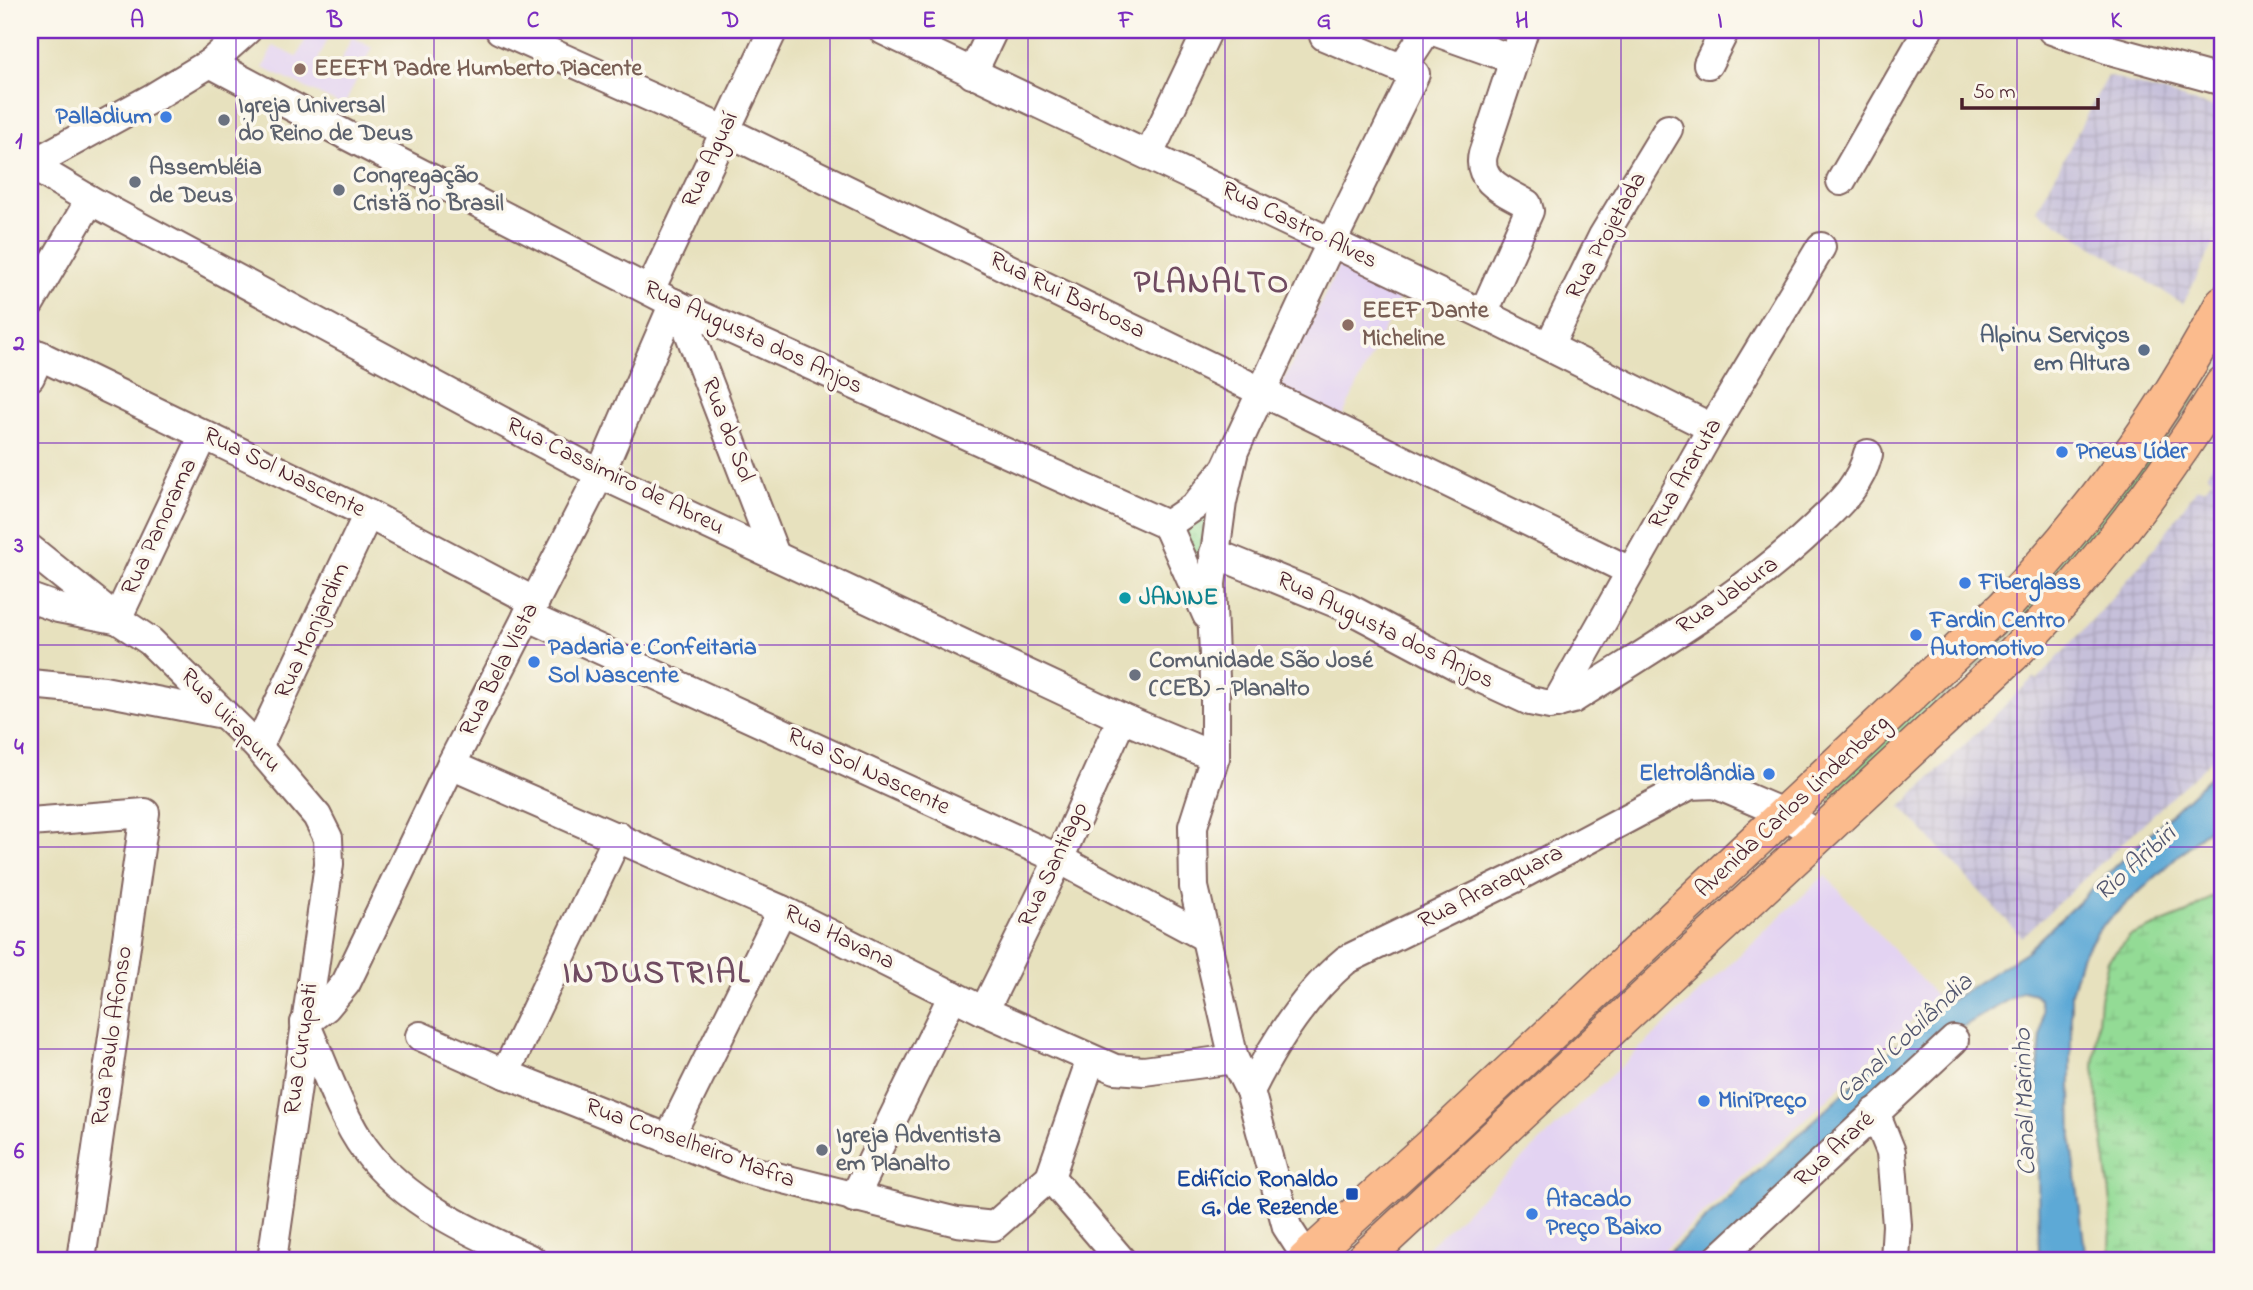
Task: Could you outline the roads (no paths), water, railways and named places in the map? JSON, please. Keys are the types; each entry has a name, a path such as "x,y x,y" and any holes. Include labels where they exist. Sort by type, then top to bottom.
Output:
{"main road":[{"name":"Avenida Carlos Lindenberg","path":"1310,1259 1970,640 2060,545 2144,434 2189,364 2223,303"},
{"name":"Avenida Carlos Lindenberg","path":"1363,1260 1992,675 2052,614 2143,503 2182,449 2223,384"}],"street":[{"path":"30,165 154,97 210,62 247,30"},
{"name":"Rua Rui Barbosa","path":"500,30 724,130 1630,571"},
{"name":"Rua Aguaí","path":"667,300 724,130 773,30"},
{"name":"Rua Castro Alves","path":"883,30 1483,314 1713,428"},
{"path":"972,74 993,30"},
{"path":"1149,155 1208,30"},
{"path":"1402,68 1429,30 1515,60"},
{"path":"1483,314 1529,211 1527,204 1490,183 1483,172 1483,154 1524,30"},
{"path":"1708,64 1725,30"},
{"path":"1841,181 1928,30"},
{"path":"2052,30 2110,50 2223,81"},
{"path":"1310,1259 1287,1227 1250,1091 1234,1059 1194,887 1194,826 1215,757 1214,643 1203,607 1205,566 1215,498 1261,390 1415,74 1324,36"},
{"name":"Rua Augusta dos Anjos","path":"210,62 667,300 1167,525"},
{"name":"Rua Projetada","path":"1549,346 1603,236 1668,129"},
{"name":"Rua Cassimiro de Abreu","path":"30,165 90,200 600,474 1122,719 1215,757"},
{"path":"30,303 90,200"},
{"name":"Rua Araruta","path":"1556,704 1630,571 1821,247"},
{"name":"Rua Bela Vista","path":"305,1023 326,1007 346,983 451,765 600,474 667,300"},
{"name":"Rua do Sol","path":"667,300 775,555"},
{"name":"Rua Sol Nascente","path":"33,361 204,435 368,514 531,609 1059,859 1205,937"},
{"name":"Rua Panorama","path":"117,619 204,435"},
{"name":"Rua Jabura","path":"1556,704 1573,699 1754,581 1789,552 1851,491 1862,473 1868,454"},
{"path":"1205,566 1167,525 1195,506 1215,498"},
{"name":"Rua Monjardim","path":"258,747 368,514"},
{"name":"Rua Uirapuru","path":"30,549 117,619 150,641 193,680 223,714 258,747 317,816 328,838"},
{"name":"Rua Augusta dos Anjos","path":"1205,566 1346,607 1478,677 1530,701 1556,704"},
{"name":"Rua Uirapuru","path":"30,598 58,608 117,619"},
{"path":"30,684 117,693 223,714"},
{"name":"Rua Santiago","path":"984,1011 1059,859 1122,719"},
{"name":"Rua Havana","path":"451,765 782,910 984,1011 1115,1069 1144,1071 1234,1059"},
{"name":"Rua Araraquara","path":"1250,1091 1276,1042 1329,974 1346,960 1515,878 1690,785 1716,784 1786,814 1819,836"},
{"name":"Rua Paulo Afonso","path":"30,822 145,813 81,1260"},
{"path":"505,1074 618,836"},
{"name":"Rua Curupati","path":"272,1260 329,864 328,838"},
{"path":"668,1140 782,910"},
{"path":"854,1198 953,995"},
{"path":"305,1023 347,1117 364,1148 394,1182 437,1212 532,1260"},
{"name":"Rua Conselheiro Mafra","path":"420,1036 505,1074 748,1170 957,1222 994,1226 1050,1177"},
{"name":"Rua Araré","path":"1717,1260 1954,1040"},
{"path":"1091,1059 1050,1177 1121,1260"},
{"path":"1875,1112 1891,1152 1896,1225 1895,1260"}],"water":[{"path":"2223,764 2223,815 2101,927 2081,957 2071,993 2072,1142 2086,1260 2039,1260 2037,1083 2043,1011 2035,994 2023,991 1954,1032 1706,1260 1661,1260 1935,1010 2027,951"}],"place":[{"name":"EEEFM Padre Humberto Piacente","path":"300,69"},
{"name":"Palladium","path":"166,117"},
{"name":"Igreja Universal do Reino de Deus","path":"224,120"},
{"name":"Assembléia de Deus","path":"135,182"},
{"name":"Congregação Cristã no Brasil","path":"339,190"},
{"name":"EEEF Dante Micheline","path":"1348,325"},
{"name":"Alpinu Serviços em Altura","path":"2144,350"},
{"name":"Pneus Líder","path":"2062,452"},
{"name":"Fiberglass","path":"1965,583"},
{"name":"JANINE","path":"1125,598"},
{"name":"Fardin Centro Automotivo","path":"1916,635"},
{"name":"Padaria e Confeitaria Sol Nascente","path":"534,662"},
{"name":"Comunidade São José (CEB) - Planalto","path":"1135,675"},
{"name":"Eletrolândia","path":"1769,774"},
{"name":"MiniPreço","path":"1704,1101"},
{"name":"Igreja Adventista em Planalto","path":"822,1150"},
{"name":"Edifício Ronaldo G. de Rezende","path":"1352,1194"},
{"name":"Atacado Preço Baixo","path":"1532,1214"}],"district":[{"name":"PLANALTO","path":"1212,284"},
{"name":"INDUSTRIAL","path":"657,974"}],"water label":[{"name":"Rio Aribiri","path":"2136,864"},
{"name":"Canal Cobilândia","path":"1905,1039"},
{"name":"Canal Marinho","path":"2026,1102"}]}
